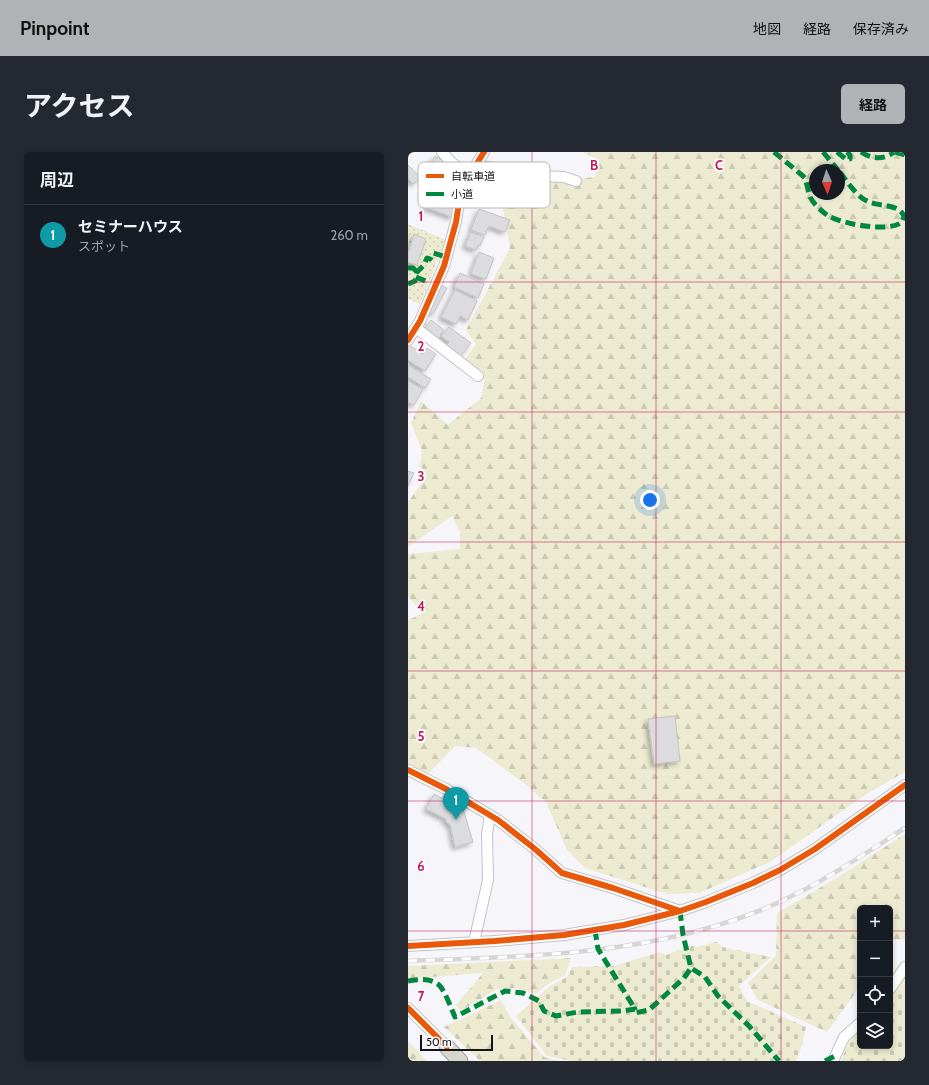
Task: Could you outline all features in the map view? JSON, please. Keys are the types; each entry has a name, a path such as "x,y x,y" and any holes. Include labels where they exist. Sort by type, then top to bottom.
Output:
{"highway":[{"path":"447,1047 460,1061"}],"street":[{"path":"442,152 451,162"},
{"path":"478,162 484,152"},
{"path":"550,176 564,177 576,181"},
{"path":"458,208 444,266 420,321 411,332 478,376"},
{"path":"408,770 446,789 498,820 535,849 562,873 654,899 680,911"},
{"path":"408,946 564,935 624,925 680,911 753,883 780,870 815,849 905,785"},
{"path":"474,942 488,880 487,834 490,815"},
{"path":"893,985 905,967"},
{"path":"408,1008 447,1047"},
{"path":"833,1061 844,1037 857,1026"}],"green space":[{"path":"583,152 905,152 905,772 868,793 770,862 699,893 667,894 585,868 567,850 546,802 521,781 476,748 455,746 429,773 408,766 408,620 423,613 408,597 408,554 460,549 460,532 452,516 408,547 408,502 427,476 420,465 422,450 411,423 421,401 448,425 481,398 485,379 464,361 476,344 466,330 510,248 503,208 550,208 550,182 595,177 599,160"},
{"path":"408,224 446,240 420,304 408,299"},
{"path":"905,834 905,940 893,939 893,905 857,905 857,990 827,1032 758,1000 748,983 776,955 777,913 838,877"},
{"path":"717,942 722,947 771,957 739,986 747,1001 806,1027 802,1045 796,1061 572,1061 547,1056 516,1016 550,986 567,977 572,967 613,966 660,952 666,955 691,945 696,947"},
{"path":"571,958 565,975 545,986 536,994 517,988 497,989 461,1011 456,1005 483,973 408,979 408,966"},
{"path":"905,977 905,1061 841,1061 849,1041 857,1033 857,1049 893,1049 893,995"},
{"path":"501,1000 511,1018 544,1057 559,1061 480,1061 444,1027"},
{"path":"408,1041 427,1061 408,1061"}],"building":[{"path":"435,156 445,162 431,162"},
{"path":"408,165 418,175 418,179 413,184 408,179"},
{"path":"428,208 455,208 452,217"},
{"path":"479,209 510,220 505,232 489,226 485,235 471,230"},
{"path":"471,232 484,237 480,246 478,245 476,250 465,246"},
{"path":"414,234 426,239 417,265 408,262 408,250 409,251"},
{"path":"479,252 494,258 486,279 471,274"},
{"path":"460,273 484,284 478,298 454,287"},
{"path":"440,285 447,288 433,314 426,311"},
{"path":"455,290 477,301 468,320 460,316 456,324 441,317"},
{"path":"431,320 444,330 437,341 423,331"},
{"path":"449,327 471,343 459,358 445,347 449,342 441,336"},
{"path":"409,345 423,354 427,348 436,354 425,371 408,360"},
{"path":"408,365 431,379 425,388 408,377"},
{"path":"408,381 423,389 414,405 408,402"},
{"path":"408,471 414,473 408,486"},
{"path":"675,716 680,761 654,764 648,719"},
{"path":"434,794 463,809 473,842 455,847 450,824 446,822 446,819 426,809"}],"railway":[{"path":"408,961 557,954 655,941 703,930 750,914 810,887 905,828"}],"marked path":[{"path":"774,152 805,178 809,195"},
{"path":"823,152 833,164"},
{"path":"837,152 847,160 850,159 850,155 847,152"},
{"path":"861,152 878,158 890,155 894,152"},
{"path":"895,152 905,155"},
{"path":"812,200 817,207 827,215 853,224 887,227 902,222 904,216 901,212 893,207 867,201 852,188 845,179"},
{"path":"408,284 415,281 417,272 424,265 427,258 430,259 433,253 446,257"},
{"path":"408,268 413,268 417,272"},
{"path":"416,277 428,282"},
{"path":"680,911 683,935 691,968 705,977 718,996 749,1026 779,1061"},
{"path":"595,930 598,949 635,1009"},
{"path":"408,981 428,980 439,985 455,1017 505,991 523,993 539,1001 544,1011 556,1016 578,1012 622,1011 635,1009 635,1013 649,1010 684,978 691,968"},
{"path":"825,1061 835,1056"}],"cycle path":[{"path":"478,162 484,152"},
{"path":"408,340 420,321 444,266 458,208"},
{"path":"408,770 446,789 498,820 535,849 562,873 613,888 680,911"},
{"path":"408,946 564,935 624,925 680,911 753,883 780,870 815,849 905,785"},
{"path":"408,1008 447,1047"}],"place":[{"name":"セミナーハウス","path":"456,820"}]}
